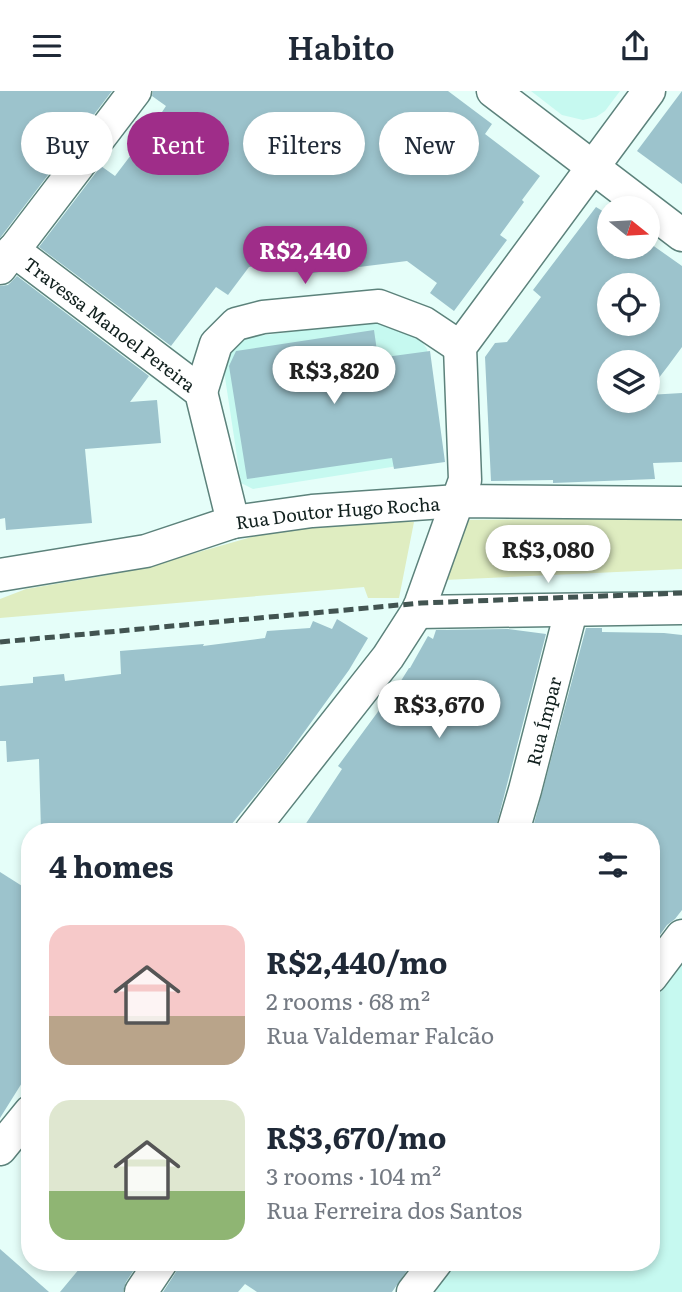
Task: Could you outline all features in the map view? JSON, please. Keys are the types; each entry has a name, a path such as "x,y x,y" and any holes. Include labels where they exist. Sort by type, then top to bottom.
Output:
{"street":[{"path":"6,259 135,91"},
{"path":"493,91 682,235"},
{"path":"257,823 388,657 417,613 465,480 460,347 649,91"},
{"name":"Travessa Manoel Pereira","path":"6,259 201,392 233,522"},
{"path":"201,392 216,344 236,324 263,317 379,306 424,323 460,347"},
{"name":"Rua Doutor Hugo Rocha","path":"0,575 146,551 233,522 312,511 458,501 682,503"},
{"path":"417,613 682,608"},
{"name":"Rua Ímpar","path":"515,823 571,611"},
{"path":"660,965 682,936"},
{"path":"0,1149 21,1123"},
{"path":"141,1292 155,1271"},
{"path":"413,1292 429,1271"}],"shaded area":[{"path":"531,91 620,91 605,111 596,117 583,120 562,115"},
{"path":"393,319 395,329 420,339 427,349 442,459 253,489 241,483 221,351 233,339"},
{"path":"682,518 682,569 444,580 461,520"},
{"path":"305,522 414,522 399,598 368,598 364,587 0,618 0,599 26,589 160,563"},
{"path":"682,959 682,1292 435,1292 450,1271 660,1271 660,989"}],"building":[{"path":"0,91 112,91 96,112 21,112 21,175 48,175 0,238"},
{"path":"153,91 448,91 476,112 379,112 379,175 479,175 479,114 492,124 485,134 540,176 500,235 507,240 454,311 430,293 437,283 407,261 311,273 310,257 249,267 228,295 216,287 171,346 39,247 94,175 115,176 127,160 127,175 229,175 229,112 162,112 166,106 152,96"},
{"path":"682,91 682,184 637,151"},
{"path":"596,207 597,259 660,259 660,250 682,266 682,347 660,376 660,350 597,350 597,413 660,413 660,394 682,393 682,462 653,463 655,479 553,483 553,480 491,481 485,357 495,343 507,342 541,297 533,290"},
{"path":"17,276 149,376 130,402 157,400 161,443 85,449 92,523 6,530 5,518 0,519 0,286 8,285"},
{"path":"374,330 378,358 430,351 445,462 394,469 392,458 247,479 229,366 236,351"},
{"path":"337,619 368,638 349,670 281,764 233,823 41,823 39,759 7,762 6,741 0,741 0,686 33,683 33,677 64,674 65,681 121,674 120,651 204,644 203,646 265,638 267,631 310,628 313,621 332,629"},
{"path":"586,628 602,628 602,632 682,635 682,910 675,919 660,935 660,823 534,823"},
{"path":"508,629 546,634 497,823 306,823 342,769 338,766 380,709 382,711 428,636 433,639 436,630"},
{"path":"0,872 21,885 21,1084 0,1118"},
{"path":"0,1249 21,1267 21,1271 25,1271 49,1292 0,1292"},
{"path":"78,1271 133,1271 123,1292 60,1292"},
{"path":"407,1271 392,1292 257,1292 245,1284 238,1292 163,1292 176,1272"}],"railway":[{"path":"0,642 421,603 682,593"}]}
